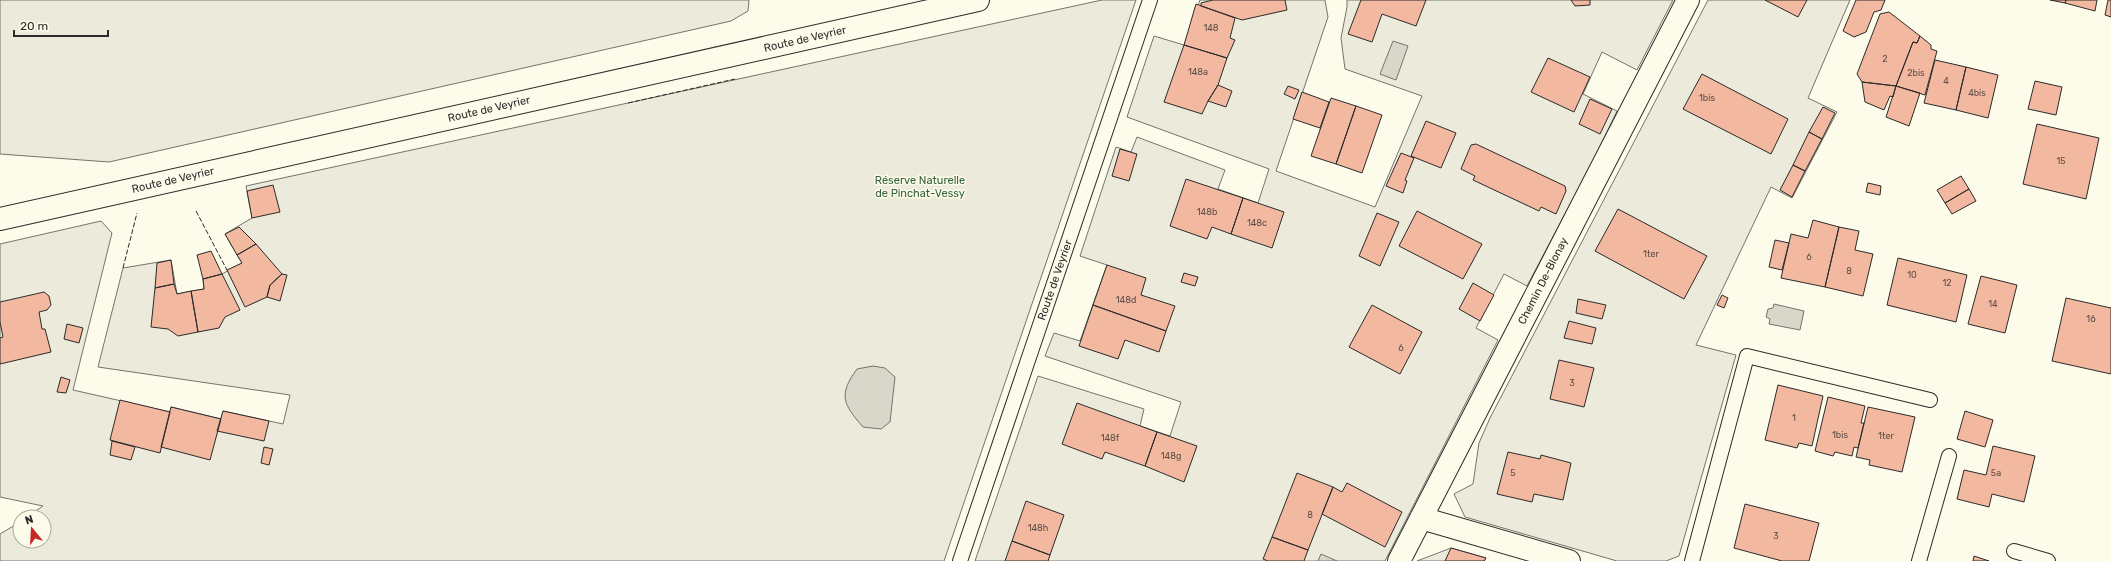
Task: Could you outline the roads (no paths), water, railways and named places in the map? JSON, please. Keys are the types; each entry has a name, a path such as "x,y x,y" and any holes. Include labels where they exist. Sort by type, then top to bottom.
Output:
{"main road":[{"name":"Route de Veyrier","path":"0,219 978,0"},
{"name":"Chemin De-Blonay","path":"1399,561 1688,0"},
{"path":"1421,518 1569,561"}],"lane":[{"name":"Route de Veyrier","path":"960,561 1150,0"},
{"path":"1692,561 1747,356 1930,400"},
{"path":"1919,561 1949,456"},
{"path":"2014,551 2048,561"}],"park label":[{"name":"Réserve Naturelle de Pinchat-Vessy","path":"920,186"}]}
